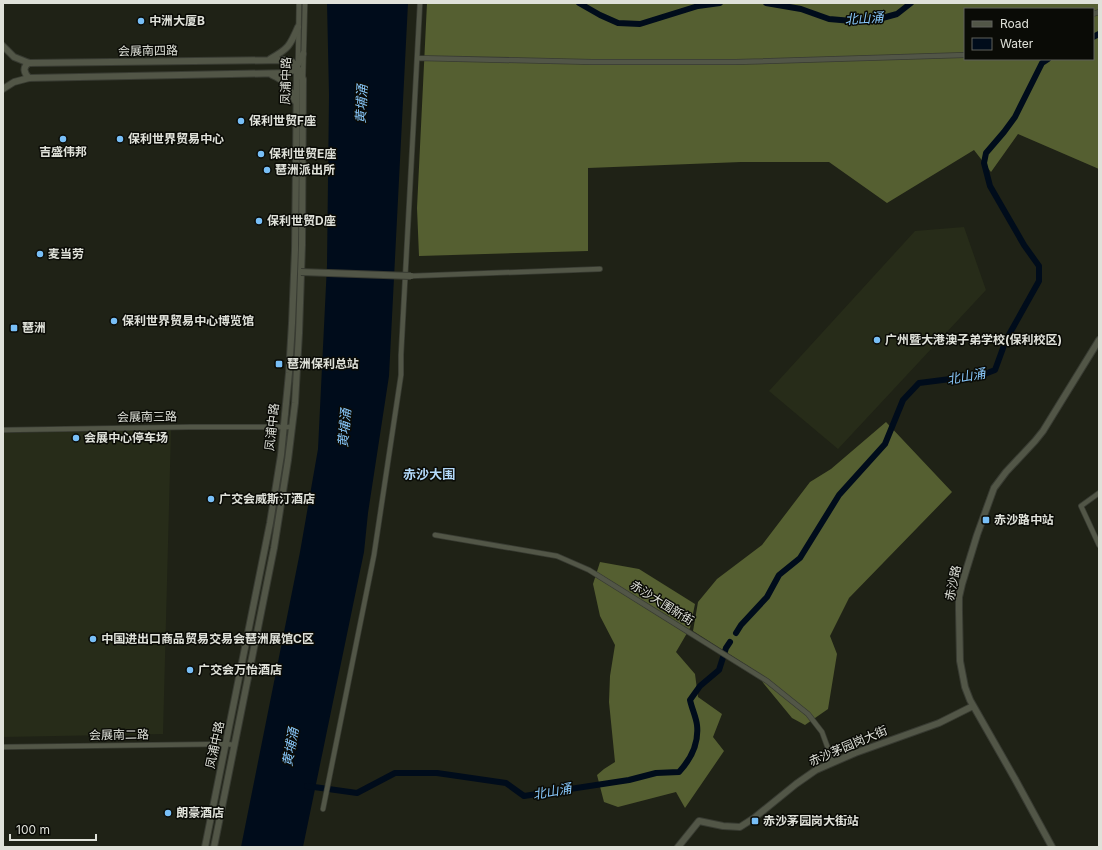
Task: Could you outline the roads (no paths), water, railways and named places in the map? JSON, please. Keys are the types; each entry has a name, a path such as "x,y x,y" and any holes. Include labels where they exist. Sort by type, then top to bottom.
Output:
{"street":[{"name":"凤浦中路","path":"206,847 270,522 284,427 292,323 299,3"},
{"name":"凤浦中路","path":"214,847 277,534 292,427 299,333 301,272 303,54 305,3"},
{"path":"323,809 374,555 401,375 420,3"},
{"path":"269,60 286,50 298,27"},
{"name":"会展南四路","path":"3,46 14,57 29,63 269,60 291,61 298,66 292,72 288,73 29,78 14,82 3,89"},
{"path":"303,54 298,66 303,79"},
{"path":"417,58 592,62 736,62 964,55"},
{"path":"29,63 26,65 24,70 25,75 29,78"},
{"path":"269,73 277,76 288,86 297,105"},
{"path":"301,272 411,276 600,269"},
{"name":"赤沙路","path":"1052,847 973,706 965,687 962,672 959,629 959,597 988,501 998,481 1035,442 1043,431 1099,340"},
{"name":"会展南三路","path":"3,430 292,427"},
{"path":"1099,493 1081,506 1099,545"},
{"name":"赤沙大围新街","path":"435,535 557,556 589,570 767,681 808,714 822,732 833,762"},
{"name":"赤沙茅园岗大街","path":"678,847 699,821 732,828 742,826 807,776 833,762 896,737 939,723 973,706"},
{"name":"会展南二路","path":"3,747 235,745"}],"water":[{"name":"黄埔涌","path":"327,3 408,3 389,376 368,513 364,552 303,847 241,847 300,552 318,449 327,265 329,95"}],"waterway":[{"name":"北山涌","path":"579,3 618,23 640,24 698,6 720,3"},
{"name":"北山涌","path":"766,3 801,9 829,19 852,21 875,20 897,14 911,3"},
{"name":"北山涌","path":"1094,36 1099,34"},
{"name":"北山涌","path":"736,633 741,625 767,597 779,575 800,558 839,495 885,444 903,400 919,383 982,375 995,370 1006,340 1039,281 1039,266 1024,245 990,186 984,163 986,153 1015,117 1042,63 1046,60"},
{"name":"北山涌","path":"307,786 357,793 395,773 437,773 506,783 524,796 629,780 656,773 679,772 687,762 697,738 696,722 690,700 700,686 719,670 726,648 730,642"}],"place":[{"name":"中洲大厦B","path":"141,21"},
{"name":"保利世贸F座","path":"241,121"},
{"name":"吉盛伟邦","path":"63,139"},
{"name":"保利世界贸易中心","path":"120,139"},
{"name":"保利世贸E座","path":"261,154"},
{"name":"琶洲派出所","path":"267,170"},
{"name":"保利世贸D座","path":"259,221"},
{"name":"麦当劳","path":"40,254"},
{"name":"保利世界贸易中心博览馆","path":"114,321"},
{"name":"琶洲","path":"14,328"},
{"name":"广州暨大港澳子弟学校(保利校区)","path":"877,340"},
{"name":"琶洲保利总站","path":"279,364"},
{"name":"会展中心停车场","path":"76,438"},
{"name":"广交会威斯汀酒店","path":"211,499"},
{"name":"赤沙路中站","path":"986,520"},
{"name":"中国进出口商品贸易交易会琶洲展馆C区","path":"93,639"},
{"name":"广交会万怡酒店","path":"190,670"},
{"name":"朗豪酒店","path":"168,813"},
{"name":"赤沙茅园岗大街站","path":"755,821"}],"district":[{"name":"赤沙大围","path":"429,474"}]}
